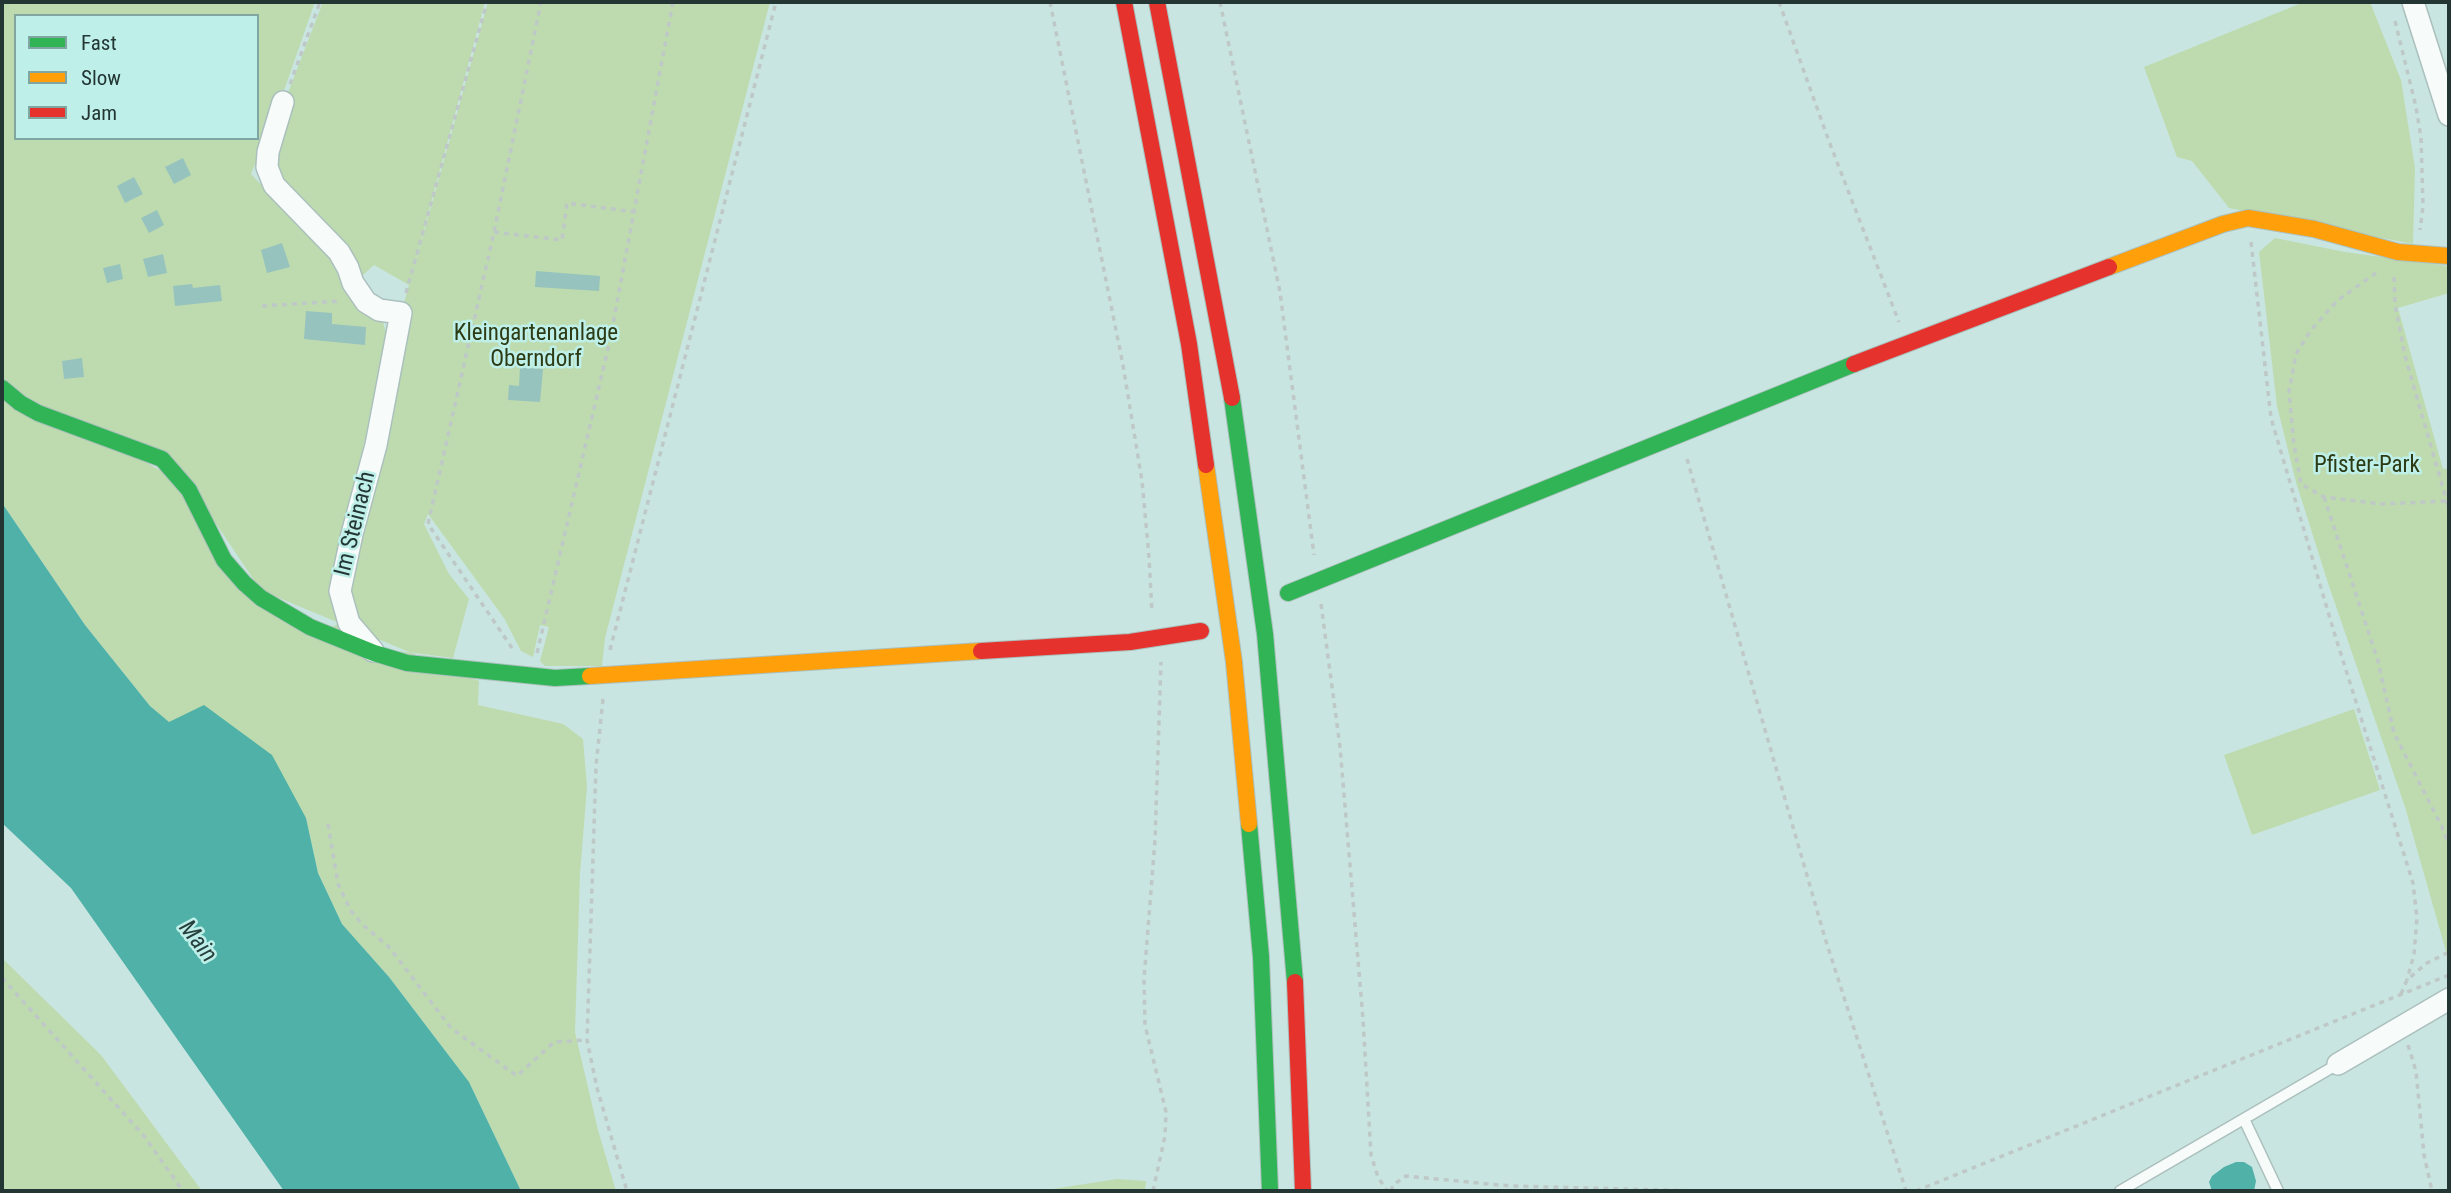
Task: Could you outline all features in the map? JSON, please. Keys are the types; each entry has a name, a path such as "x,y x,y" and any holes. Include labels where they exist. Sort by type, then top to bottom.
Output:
{"main road":[{"path":"1124,2 1189,344 1234,662 1261,957 1270,1191"},
{"path":"1157,2 1224,348 1265,634 1291,918 1303,1191"},
{"path":"1288,593 1911,341 2223,223 2248,218 2314,229 2395,257 2449,256"},
{"path":"2,388 20,403 38,412 162,459 189,490 224,560 244,583 283,613 310,627 374,653 407,663 555,678 1157,639 1201,631"}],"street":[{"path":"2413,2 2449,115"},
{"path":"283,102 268,152 267,167 274,185 339,252 353,283 366,302 379,310 401,313"},
{"name":"Im Steinach","path":"374,653 349,623 340,591 376,445 401,313"},
{"path":"2338,1064 2449,999"}],"lane":[{"path":"2120,1191 2338,1064"},
{"path":"2244,1119 2278,1191"}],"path":[{"path":"283,102 320,2"},
{"path":"401,313 487,2"},
{"path":"532,676 428,524 494,232 541,2"},
{"path":"532,676 610,340 673,2"},
{"path":"627,1191 597,1088 587,1040 596,766 606,675 611,640 776,2"},
{"path":"1050,2 1123,365 1142,481 1157,639 1155,840 1144,979 1145,1025 1166,1112 1165,1136 1153,1191"},
{"path":"1220,2 1280,292 1340,747 1363,1020 1371,1155 1378,1177 1389,1191 1392,1185 1406,1176 1510,1186 1698,1191"},
{"path":"1779,2 1899,323 1911,341"},
{"path":"2393,14 2404,50 2421,138 2423,206 2417,255"},
{"path":"494,232 562,240 567,203 635,212"},
{"path":"2248,218 2274,429 2333,632 2413,883 2417,918 2414,954 2400,996"},
{"path":"2395,257 2338,300 2311,330 2296,354 2289,391 2301,484 2324,497 2381,504 2446,501"},
{"path":"2395,257 2395,304 2405,356 2449,509"},
{"path":"262,306 316,301 366,302"},
{"path":"1680,435 1825,938 1906,1191"},
{"path":"2324,497 2378,661 2394,733 2437,816 2449,846"},
{"path":"328,824 338,884 351,911 389,947 451,1028 517,1076 554,1042 587,1040"},
{"path":"2407,980 2427,963 2449,951"},
{"path":"1916,1191 2449,975"},
{"path":"2,978 144,1136 183,1191"},
{"path":"2398,1028 2409,1046 2416,1071 2424,1155 2432,1191"}],"green space":[{"path":"2,2 315,2 251,174 328,256 349,296 383,322 387,338 356,480 340,622 329,630 264,595 192,488 2,383"},
{"name":"Kleingartenanlage Oberndorf","path":"323,2 485,2 410,282 488,2 770,2 605,638 602,666 545,666 540,661 549,627 540,625 533,657 521,651 504,618 428,514 424,524 449,574 469,599 453,658 375,648 357,622 349,591 401,313 409,285 374,265 354,283 274,185 284,103"},
{"path":"2304,2 2370,2 2401,80 2415,168 2413,244 2229,208 2192,161 2177,157 2144,67"},
{"name":"Pfister-Park","path":"2275,238 2345,252 2449,266 2449,293 2398,308 2443,469 2449,468 2449,962 2405,807 2296,482 2277,406 2259,252"},
{"path":"2,390 162,459 243,583 479,681 478,705 563,724 583,739 587,787 580,874 575,1032 598,1130 616,1191 521,1191 469,1082 389,977 342,924 318,873 306,818 169,723 150,706 85,625 2,503"},
{"path":"2354,709 2380,790 2252,835 2224,755"},
{"path":"2,958 101,1055 202,1191 2,1191"},
{"path":"1117,1179 1146,1181 1145,1191 1040,1191"}],"water":[{"name":"Main","path":"2,503 85,625 150,706 169,722 204,705 272,755 306,818 318,873 342,924 389,977 469,1082 521,1191 284,1191 71,888 2,823"},
{"path":"2236,1162 2244,1162 2252,1167 2256,1181 2254,1191 2212,1191 2209,1182 2212,1176"}],"building":[{"path":"183,158 191,175 174,184 165,167"},
{"path":"134,177 143,194 125,203 117,186"},
{"path":"157,210 164,225 149,233 141,218"},
{"path":"282,243 290,267 267,273 261,250"},
{"path":"163,254 167,273 148,277 143,259"},
{"path":"120,264 123,279 107,283 103,268"},
{"path":"536,271 600,276 599,291 535,287"},
{"path":"192,284 193,288 220,285 222,301 175,306 173,286"},
{"path":"306,311 332,313 332,324 366,327 365,345 304,339"},
{"path":"82,358 84,377 64,379 62,361"},
{"path":"520,367 543,369 540,402 508,400 509,385 519,386"}],"traffic: fast":[{"path":"1288,593 1854,364"},
{"path":"2,388 38,413 162,459 189,490 224,560 244,583 261,598 310,627 374,653 407,663 555,678 590,676"},
{"path":"1232,398 1265,634 1295,982"},
{"path":"1249,824 1261,957 1270,1191"}],"traffic: slow":[{"path":"2109,267 2223,224 2248,218 2314,229 2398,252 2449,256"},
{"path":"1206,465 1234,662 1249,824"},
{"path":"590,676 981,651"}],"traffic: jam":[{"path":"1124,2 1189,344 1206,465"},
{"path":"1157,2 1232,398"},
{"path":"1854,364 2109,267"},
{"path":"981,651 1130,642 1201,631"},
{"path":"1295,982 1303,1191"}]}
